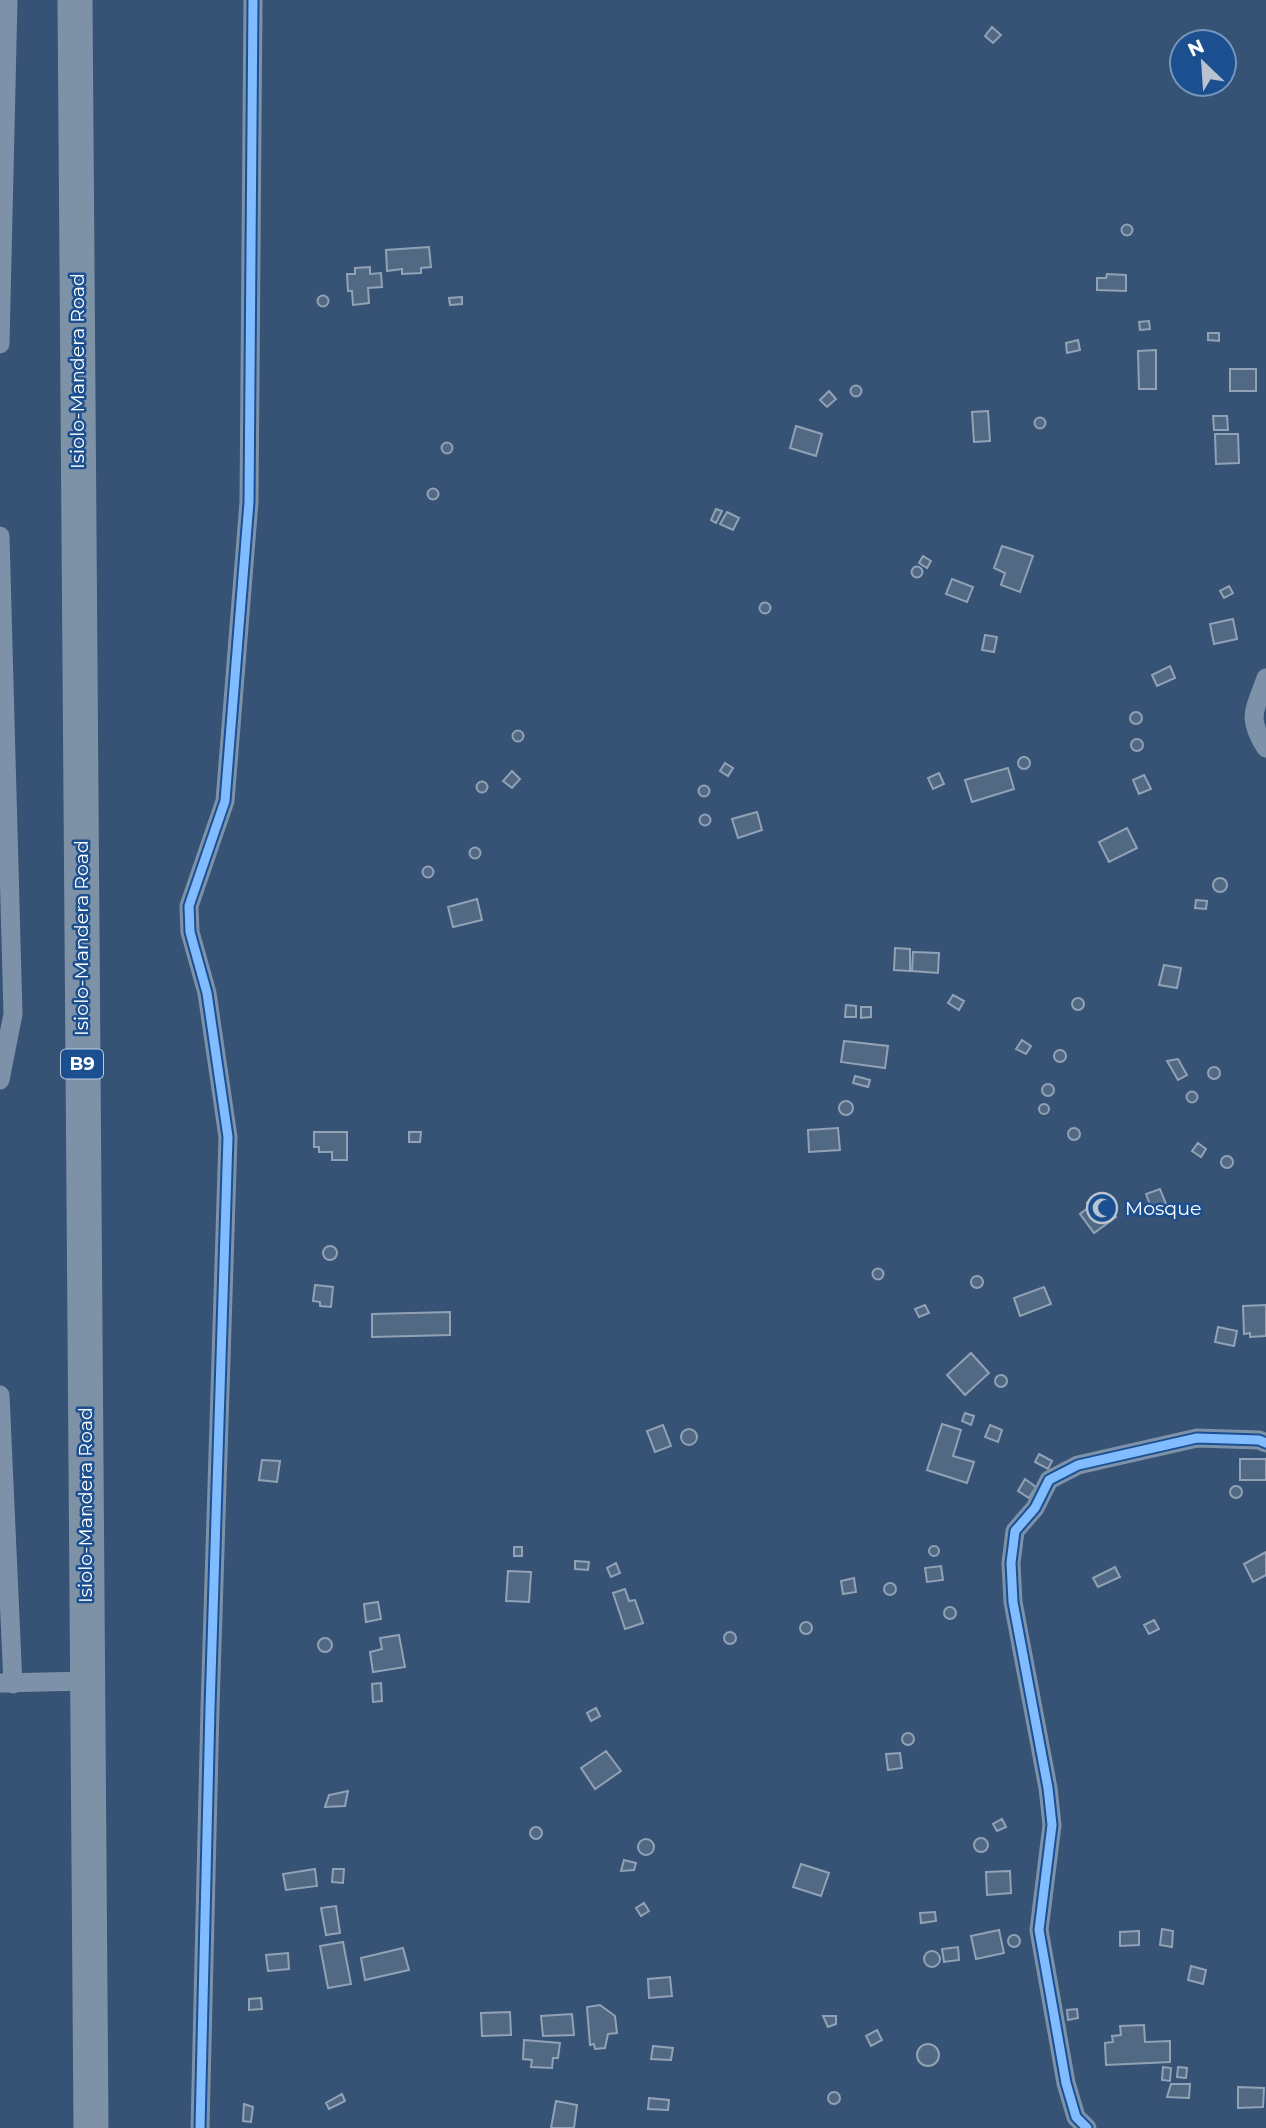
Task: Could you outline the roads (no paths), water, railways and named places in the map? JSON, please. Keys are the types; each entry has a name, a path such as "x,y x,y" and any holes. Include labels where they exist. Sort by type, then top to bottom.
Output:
{"highway":[{"name":"Isiolo-Mandera Road","path":"75,0 91,2128"}],"street":[{"path":"0,344 8,0"},
{"path":"200,2128 228,1137 207,993 188,919 189,906 225,801 249,502 253,0"},
{"path":"0,536 13,1014 0,1080"},
{"path":"1266,678 1252,718 1255,731 1266,748"},
{"path":"0,1395 7,1684 86,1681"},
{"path":"1087,2128 1076,2118 1066,2083 1039,1930 1052,1825 1013,1602 1011,1563 1015,1531 1035,1508 1049,1480 1078,1465 1197,1438 1259,1440 1266,1443"}],"place":[{"name":"Mosque","path":"1102,1208"}]}
